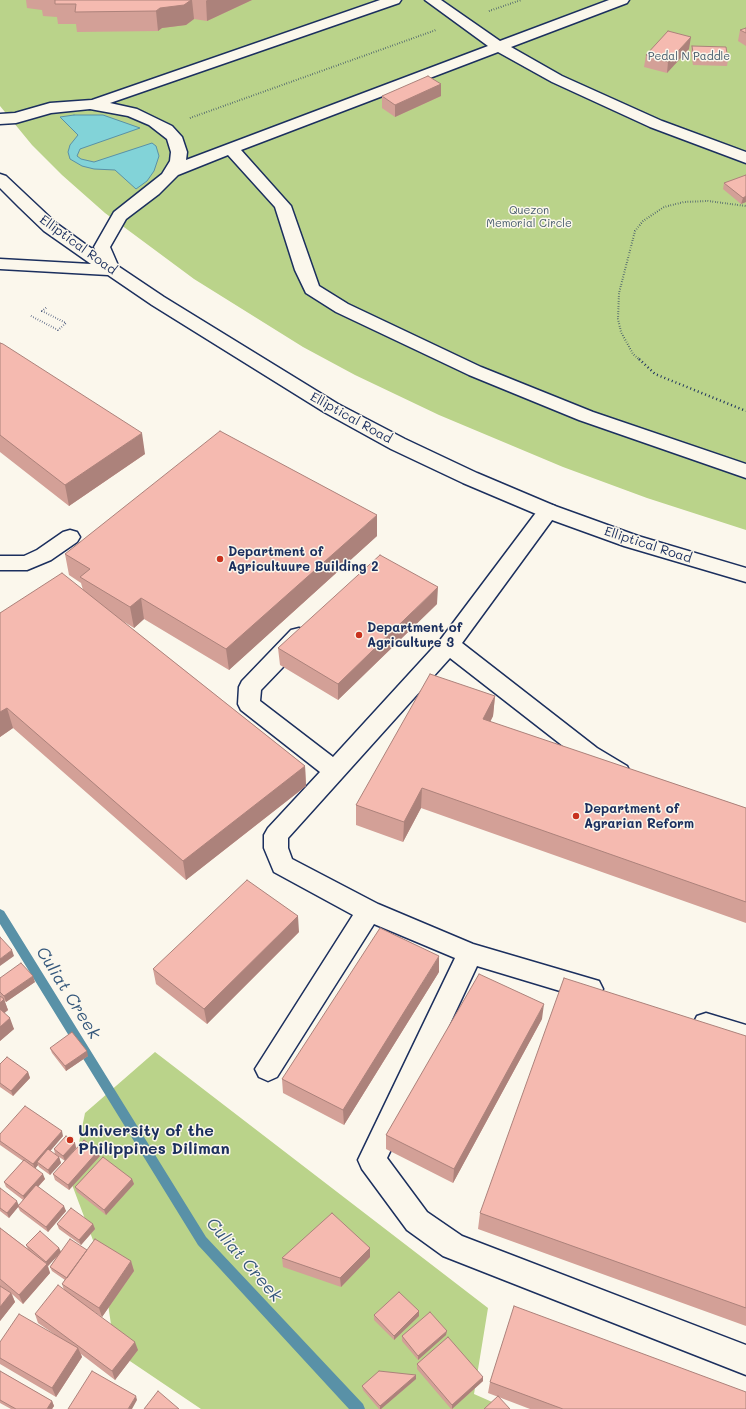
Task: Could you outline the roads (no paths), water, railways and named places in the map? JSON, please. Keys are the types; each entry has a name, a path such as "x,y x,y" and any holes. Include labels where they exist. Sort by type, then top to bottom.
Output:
{"main road":[{"path":"0,119 16,118 56,108 90,104 394,0"},
{"path":"432,0 498,46 535,68 596,98 656,124 746,158"},
{"path":"0,264 111,270 102,247 120,216 153,191 172,172 179,168 622,0"},
{"path":"90,104 113,107 132,112 164,128 174,137 178,145 178,161 172,172"},
{"path":"231,148 283,206 304,270 312,289 342,308 476,371 586,416 746,471"},
{"name":"Elliptical Road","path":"0,179 50,227 111,270 208,333 331,408 398,444 441,465 548,511 631,541 746,575"},
{"path":"548,511 449,645 335,772 279,831 276,835 278,858 282,864 290,870 369,911 469,953 611,996"},
{"path":"0,563 27,563 44,556 70,537"},
{"path":"311,625 250,687 249,704 335,772"},
{"path":"449,645 589,754 636,782"},
{"path":"268,1069 369,911"},
{"path":"469,953 465,966 372,1160 417,1221 453,1246 746,1360"},
{"path":"686,1018 746,1036"}],"water":[{"path":"74,115 103,115 140,128 80,149 77,156 81,159 94,162 152,143 156,146 159,156 154,171 147,181 136,189 115,170 94,169 82,166 70,159 68,152 70,145 78,135 60,117"}],"waterway":[{"name":"Culiat Creek","path":"0,914 202,1241 358,1409"}],"place":[{"name":"Department of Agricultuure Building 2","path":"220,559"},
{"name":"Department of Agriculture 3","path":"359,635"},
{"name":"Department of Agrarian Reform","path":"576,816"},
{"name":"University of the Philippines Diliman","path":"70,1140"}],"park label":[{"name":"Pedal N Paddle","path":"689,57"},
{"name":"Quezon Memorial Circle","path":"529,217"}]}
